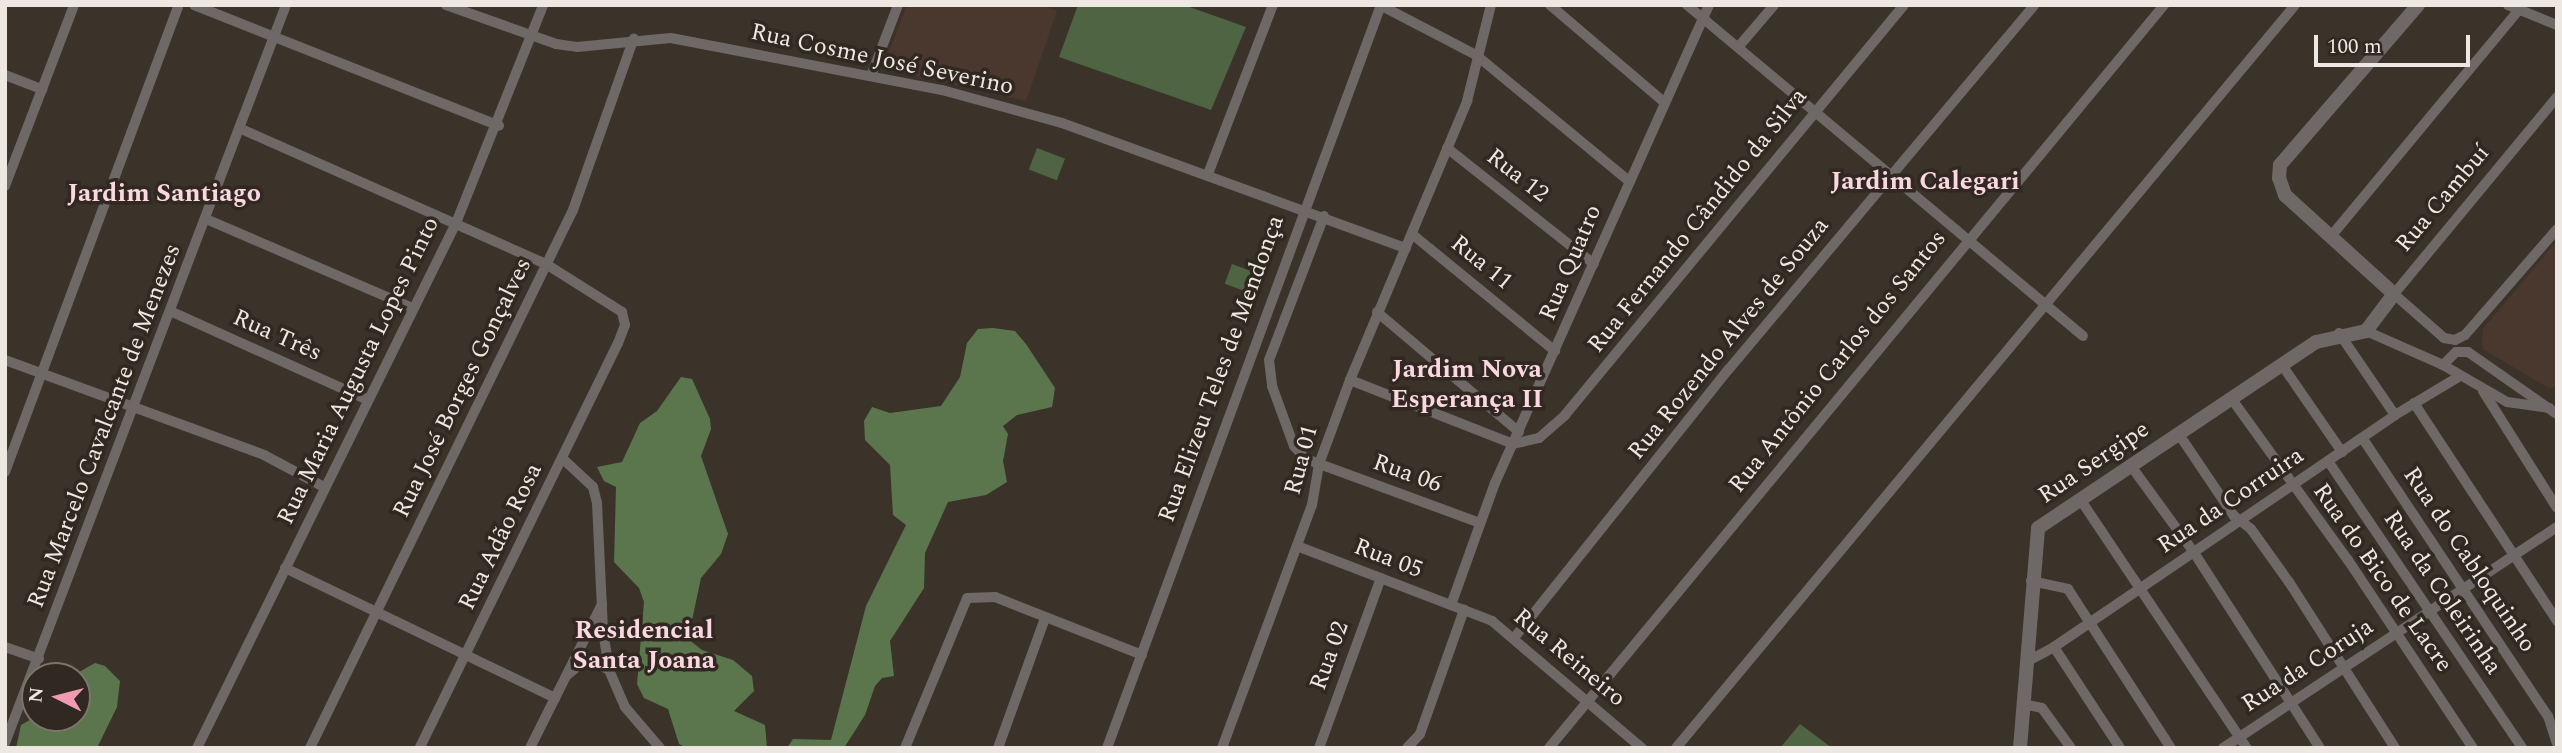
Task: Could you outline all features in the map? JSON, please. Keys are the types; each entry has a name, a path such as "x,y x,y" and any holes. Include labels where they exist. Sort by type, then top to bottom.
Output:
{"street":[{"path":"5,186 74,5"},
{"path":"5,472 179,5"},
{"path":"194,5 275,34 499,126"},
{"name":"Rua Marcelo Cavalcante de Menezes","path":"5,743 286,5"},
{"name":"Rua Cosme José Severino","path":"446,5 530,38 577,47 634,38 704,43 871,76 1062,123 1303,208"},
{"name":"Rua Maria Augusta Lopes Pinto","path":"197,748 366,399 456,223 499,126 542,5"},
{"path":"871,76 898,5"},
{"path":"1208,174 1273,5"},
{"path":"1381,5 1476,55 1629,181"},
{"name":"Rua Elizeu Teles de Mendonça","path":"1107,748 1303,208 1381,5"},
{"name":"Rua 01","path":"1222,748 1297,547 1318,485 1319,464 1350,380 1467,101 1476,55 1491,5"},
{"path":"1550,5 1664,102"},
{"path":"1687,5 1740,45 2045,300 2082,336"},
{"name":"Rua Quatro","path":"1451,605 1480,523 1513,444 1709,5"},
{"path":"1740,45 1774,5"},
{"name":"Rua Fernando Cândido da Silva","path":"1513,444 1539,438 1565,415 1904,5"},
{"name":"Rua Rozendo Alves de Souza","path":"1514,638 1892,174 2034,5"},
{"name":"Rua Antônio Carlos dos Santos","path":"1549,748 1968,238 2164,5"},
{"path":"1676,748 2045,300 2295,5"},
{"path":"2418,5 2280,165 2286,195 2444,338 2466,335 2557,229"},
{"path":"2332,235 2513,8 2557,25"},
{"name":"Rua José Borges Gonçalves","path":"310,748 546,264 596,152 634,38"},
{"path":"5,75 42,89"},
{"name":"Rua Cambuí","path":"2366,331 2557,97"},
{"path":"239,128 546,264"},
{"name":"Rua 12","path":"1447,148 1594,264"},
{"path":"1303,208 1406,248"},
{"name":"Rua 06","path":"1324,216 1268,373 1294,446 1306,459 1480,523"},
{"path":"206,219 414,308"},
{"name":"Rua 11","path":"1412,234 1555,351"},
{"name":"Rua Adão Rosa","path":"421,748 563,459 625,325 622,312 546,264"},
{"name":"Rua Três","path":"170,311 366,399"},
{"path":"1377,312 1519,432"},
{"path":"2366,331 2443,365 2483,391 2507,401 2554,407"},
{"name":"Rua Sergipe","path":"2020,748 2031,581 2038,528 2316,342 2339,334 2366,331"},
{"path":"2339,334 2395,415"},
{"path":"2443,365 2456,352 2468,352 2554,407"},
{"path":"5,360 264,454 324,487"},
{"path":"2282,365 2342,452"},
{"name":"Rua da Corruira","path":"2026,662 2054,648 2395,415 2460,376"},
{"path":"1350,380 1513,444"},
{"path":"2483,391 2499,423 2557,508"},
{"name":"Rua do Bico de Lacre","path":"2231,398 2473,748"},
{"path":"2499,423 2507,401"},
{"path":"2414,403 2557,621"},
{"path":"2178,433 2234,516 2242,520 2395,748"},
{"name":"Rua do Cabloquinho","path":"2363,439 2548,716 2556,731 2554,743"},
{"path":"563,459 593,486 609,670 625,707 653,746"},
{"name":"Rua da Coleirinha","path":"2328,461 2522,748"},
{"path":"2131,466 2193,551 2320,748"},
{"path":"2080,499 2143,588 2247,748"},
{"name":"Rua da Coruja","path":"2222,748 2557,527"},
{"name":"Rua 05","path":"1297,547 1464,610"},
{"path":"285,568 555,698"},
{"name":"Rua 02","path":"1320,748 1381,578"},
{"path":"2031,581 2068,589 2171,748"},
{"path":"905,748 967,598 982,594 995,597 1142,655"},
{"path":"530,748 567,675 580,640 602,604"},
{"path":"1415,748 1464,610"},
{"name":"Rua Reineiro","path":"1464,610 1492,621 1514,638 1642,748"},
{"path":"998,748 1045,618"},
{"path":"5,647 39,659"},
{"path":"2054,648 2120,748"},
{"path":"567,675 582,663 596,663 609,670"},
{"path":"2023,704 2042,708 2071,748"},
{"path":"1407,748 1420,734"}],"shaded area":[{"path":"907,5 1042,5 1057,11 1026,101 898,72 888,54"},
{"path":"2557,241 2557,386 2549,388 2484,350 2482,342 2483,329"}],"green space":[{"path":"1078,5 1184,5 1246,27 1211,110 1059,57"},
{"path":"1037,148 1065,159 1057,180 1029,169"},
{"path":"1232,264 1259,274 1252,294 1225,284"},
{"path":"978,329 1015,331 1026,344 1055,388 1052,407 1017,415 1003,426 1008,434 1003,461 1007,482 986,495 948,502 925,553 924,588 890,641 894,676 882,678 875,686 865,715 844,748 787,748 793,739 831,740 866,606 906,525 893,515 890,465 865,440 864,421 872,407 890,413 941,406 960,377 967,343"},
{"path":"681,377 692,379 710,419 711,429 701,456 728,534 721,554 701,578 688,639 702,650 733,660 752,676 754,691 734,711 765,725 767,748 687,748 679,744 668,709 644,698 637,684 644,602 639,588 614,562 616,487 604,481 597,467 622,462 640,423 657,411"},
{"path":"95,663 105,666 120,681 117,707 97,748 16,748 21,725 21,732 91,732 91,665"},
{"path":"1800,724 1832,748 1780,748"}],"district":[{"name":"Jardim Calegari","path":"1925,182"},
{"name":"Jardim Santiago","path":"164,194"},
{"name":"Jardim Nova Esperança II","path":"1467,385"},
{"name":"Residencial Santa Joana","path":"644,646"}]}
